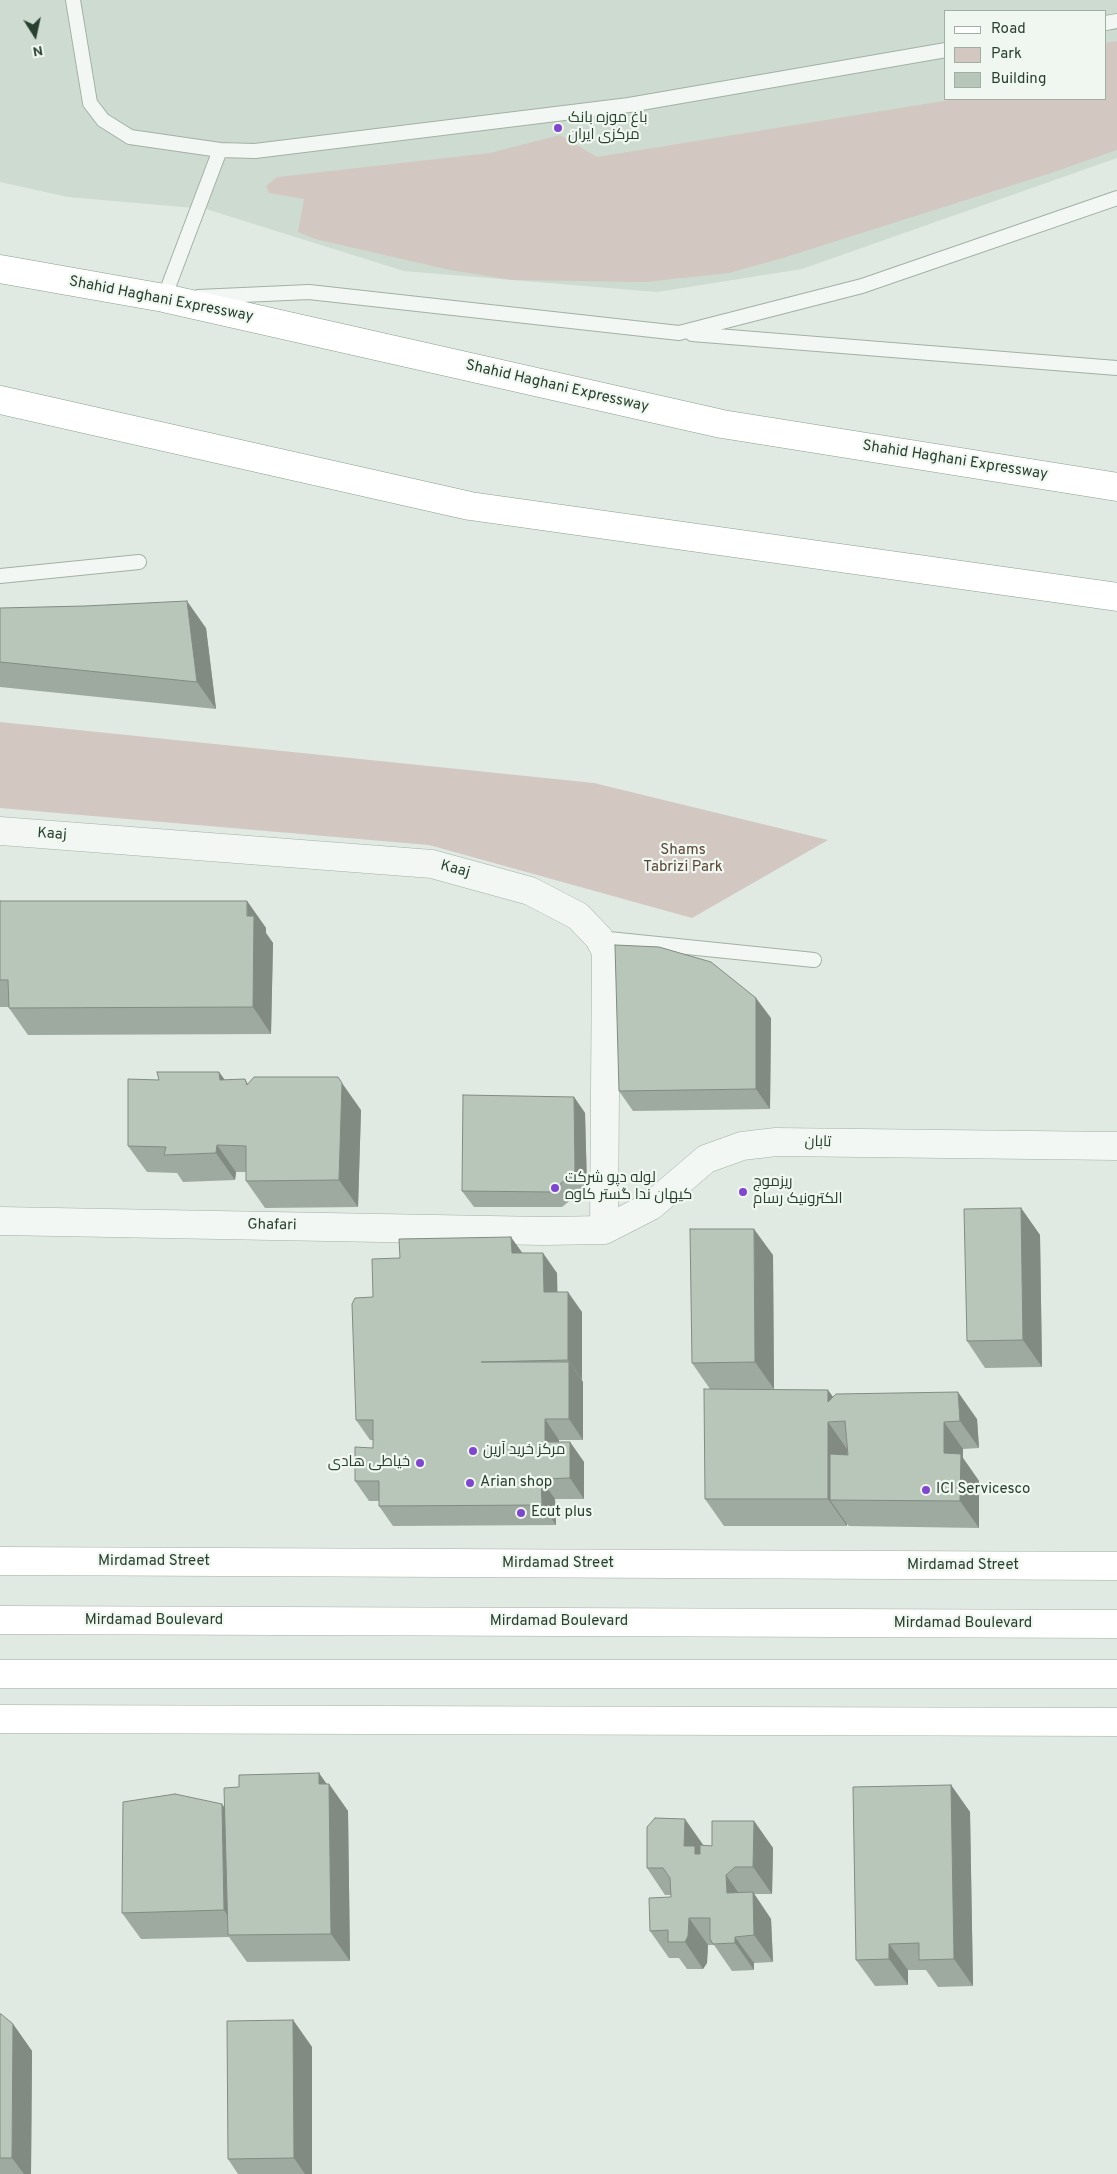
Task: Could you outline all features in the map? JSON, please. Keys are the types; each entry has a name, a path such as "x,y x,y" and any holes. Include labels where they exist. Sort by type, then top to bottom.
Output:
{"main road":[{"name":"Shahid Haghani Expressway","path":"0,269 164,298 722,424 1117,487"},
{"path":"0,400 470,506 1117,597"},
{"name":"Mirdamad Street","path":"0,1561 1117,1566"},
{"name":"Mirdamad Boulevard","path":"0,1620 1114,1624"},
{"path":"0,1674 1117,1674"},
{"path":"0,1719 1117,1722"}],"street":[{"name":"Kaaj","path":"0,831 432,864 530,891 578,916 599,938 606,952 604,1230"},
{"name":"تابان","path":"544,1231 604,1230 651,1206 706,1159 742,1146 776,1142 1117,1146"},
{"name":"Ghafari","path":"0,1222 544,1231"}],"lane":[{"path":"73,0 90,103 103,120 130,137 220,150 255,151 628,104 944,50"},
{"path":"220,150 164,298 309,292 679,333 1117,368"},
{"path":"679,333 862,286 1117,198"},
{"path":"0,576 139,562"},
{"path":"599,938 814,960"}],"shaded area":[{"name":"باغ موزه بانک مرکزی ایران","path":"0,0 1117,0 1117,158 802,269 657,292 404,271 206,209 68,197 0,182"}],"green space":[{"path":"1117,41 1117,150 1051,173 786,257 729,273 645,282 512,280 450,270 315,239 298,232 304,199 269,193 266,186 277,177 490,153 560,135 597,157 950,100 1107,100 1107,43"},
{"name":"Shams Tabrizi Park","path":"0,722 594,783 828,840 692,918 429,845 0,808"}],"building":[{"path":"187,601 197,682 0,662 0,608"},
{"path":"0,901 247,901 247,916 254,916 253,1007 9,1008 8,980 0,980"},
{"path":"615,945 659,947 711,962 756,998 756,1089 619,1091"},
{"path":"157,1072 219,1072 220,1080 245,1079 247,1085 254,1077 338,1077 342,1083 339,1180 246,1181 246,1146 217,1145 216,1153 164,1155 166,1147 128,1146 128,1079 159,1080"},
{"path":"463,1095 574,1097 575,1171 551,1192 462,1191"},
{"path":"1021,1208 1023,1340 967,1341 964,1209"},
{"path":"690,1229 754,1229 755,1362 692,1363"},
{"path":"511,1237 512,1253 543,1253 544,1292 568,1292 568,1360 481,1362 569,1362 569,1419 545,1419 545,1442 570,1442 570,1478 541,1479 542,1505 379,1506 379,1481 355,1481 355,1447 373,1448 373,1420 356,1420 352,1304 355,1298 373,1297 372,1259 400,1258 399,1239"},
{"path":"704,1389 828,1390 828,1402 836,1394 958,1392 960,1421 944,1422 944,1453 961,1454 960,1501 830,1500 830,1454 848,1455 845,1421 828,1422 828,1499 705,1499"},
{"path":"319,1773 319,1784 329,1784 331,1934 228,1935 224,1788 239,1787 239,1775"},
{"path":"951,1785 954,1959 919,1960 919,1943 889,1944 889,1959 856,1960 853,1787"},
{"path":"175,1794 222,1804 224,1910 122,1913 123,1802"},
{"path":"655,1818 685,1819 684,1846 695,1846 695,1854 700,1854 700,1845 712,1846 712,1821 754,1821 753,1867 735,1867 726,1875 727,1893 753,1892 754,1935 735,1937 735,1943 713,1944 710,1939 710,1918 689,1918 688,1936 685,1942 668,1942 668,1930 650,1931 649,1898 671,1897 670,1878 663,1868 647,1868 647,1827"},
{"path":"0,2014 13,2024 12,2158 0,2158"},
{"path":"293,2020 294,2158 228,2159 227,2021"}],"place":[{"name":"باغ موزه بانک مرکزی ایران","path":"558,128"},
{"name":"لوله دپو شرکت کیهان ندا گستر کاوه","path":"555,1188"},
{"name":"ریزموج الکترونیک رسام","path":"743,1192"},
{"name":"مرکز خرید آرین","path":"473,1451"},
{"name":"خیاطی هادی","path":"420,1463"},
{"name":"Arian shop","path":"470,1483"},
{"name":"ICI Servicesco","path":"926,1490"},
{"name":"Ecut plus","path":"521,1513"}]}
